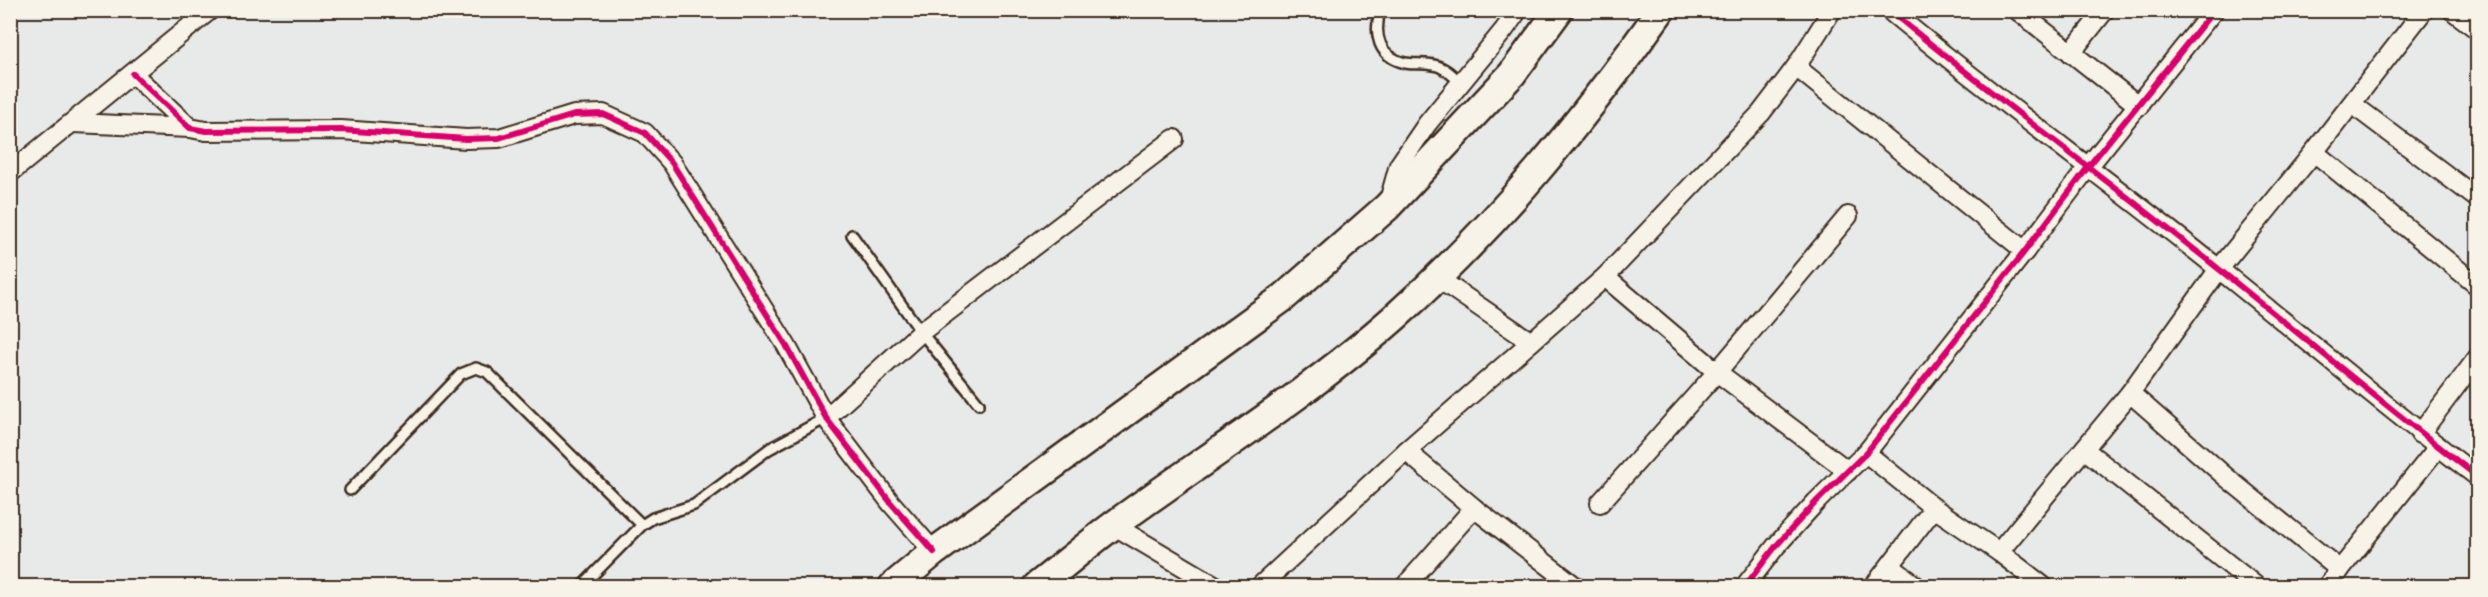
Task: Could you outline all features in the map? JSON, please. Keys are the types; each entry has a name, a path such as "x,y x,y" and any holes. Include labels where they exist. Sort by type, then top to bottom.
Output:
{"main road":[{"path":"893,586 934,552 1284,297 1387,207 1512,74 1559,10"},
{"path":"1037,586 1113,525 1298,393 1394,317 1492,223 1528,184 1620,69 1661,10"}],"street":[{"path":"10,173 210,10"},
{"path":"1387,207 1399,165 1427,124 1518,10"},
{"path":"1260,586 1406,451 1605,277 1761,113 1796,68 1832,10"},
{"path":"1888,10 1962,71 2219,269 2420,434 2478,477"},
{"path":"2017,10 2139,106"},
{"path":"2071,53 2105,10"},
{"path":"1745,586 1776,546 1866,453 2088,167 2214,10"},
{"path":"1999,552 2130,393 2219,269 2352,104 2424,10"},
{"path":"2452,10 2478,30"},
{"path":"1796,68 2025,250"},
{"path":"133,74 190,128"},
{"path":"2352,104 2478,199"},
{"path":"73,123 190,128 206,131 341,130 488,139 499,138 574,115 603,114 645,133 672,163 786,345 826,418 891,503 934,552"},
{"path":"826,418 921,332 1174,140"},
{"path":"2314,152 2478,286"},
{"path":"1600,503 1717,372 1848,216"},
{"path":"1436,277 1531,342"},
{"path":"1605,277 1717,372 1848,471"},
{"path":"2420,434 2478,357"},
{"path":"2130,393 2226,477 2340,570"},
{"path":"2327,586 2438,447"},
{"path":"2084,449 2256,586"},
{"path":"1406,451 1570,585"},
{"path":"1866,453 1934,508 1999,552 2043,586"},
{"path":"1405,586 1474,508"},
{"path":"1874,586 1934,508"},
{"path":"1113,525 1216,586"},
{"path":"1890,566 1916,586"}],"lane":[{"path":"1380,10 1375,28 1377,39 1383,50 1403,62 1441,67 1461,82"},
{"path":"852,235 921,332 979,404"},
{"path":"350,490 461,374 476,368 487,372 642,525"},
{"path":"582,586 642,525 653,518 694,505 769,449 826,418"}],"cycle path":[{"path":"1889,10 2179,237 2478,477"},
{"path":"1745,586 1776,546 1816,502 1866,453 2088,167 2214,10"},
{"path":"133,74 190,128 206,131 341,130 466,139 499,138 574,115 603,114 645,133 672,163 786,345 826,418 891,503 934,552"}]}
